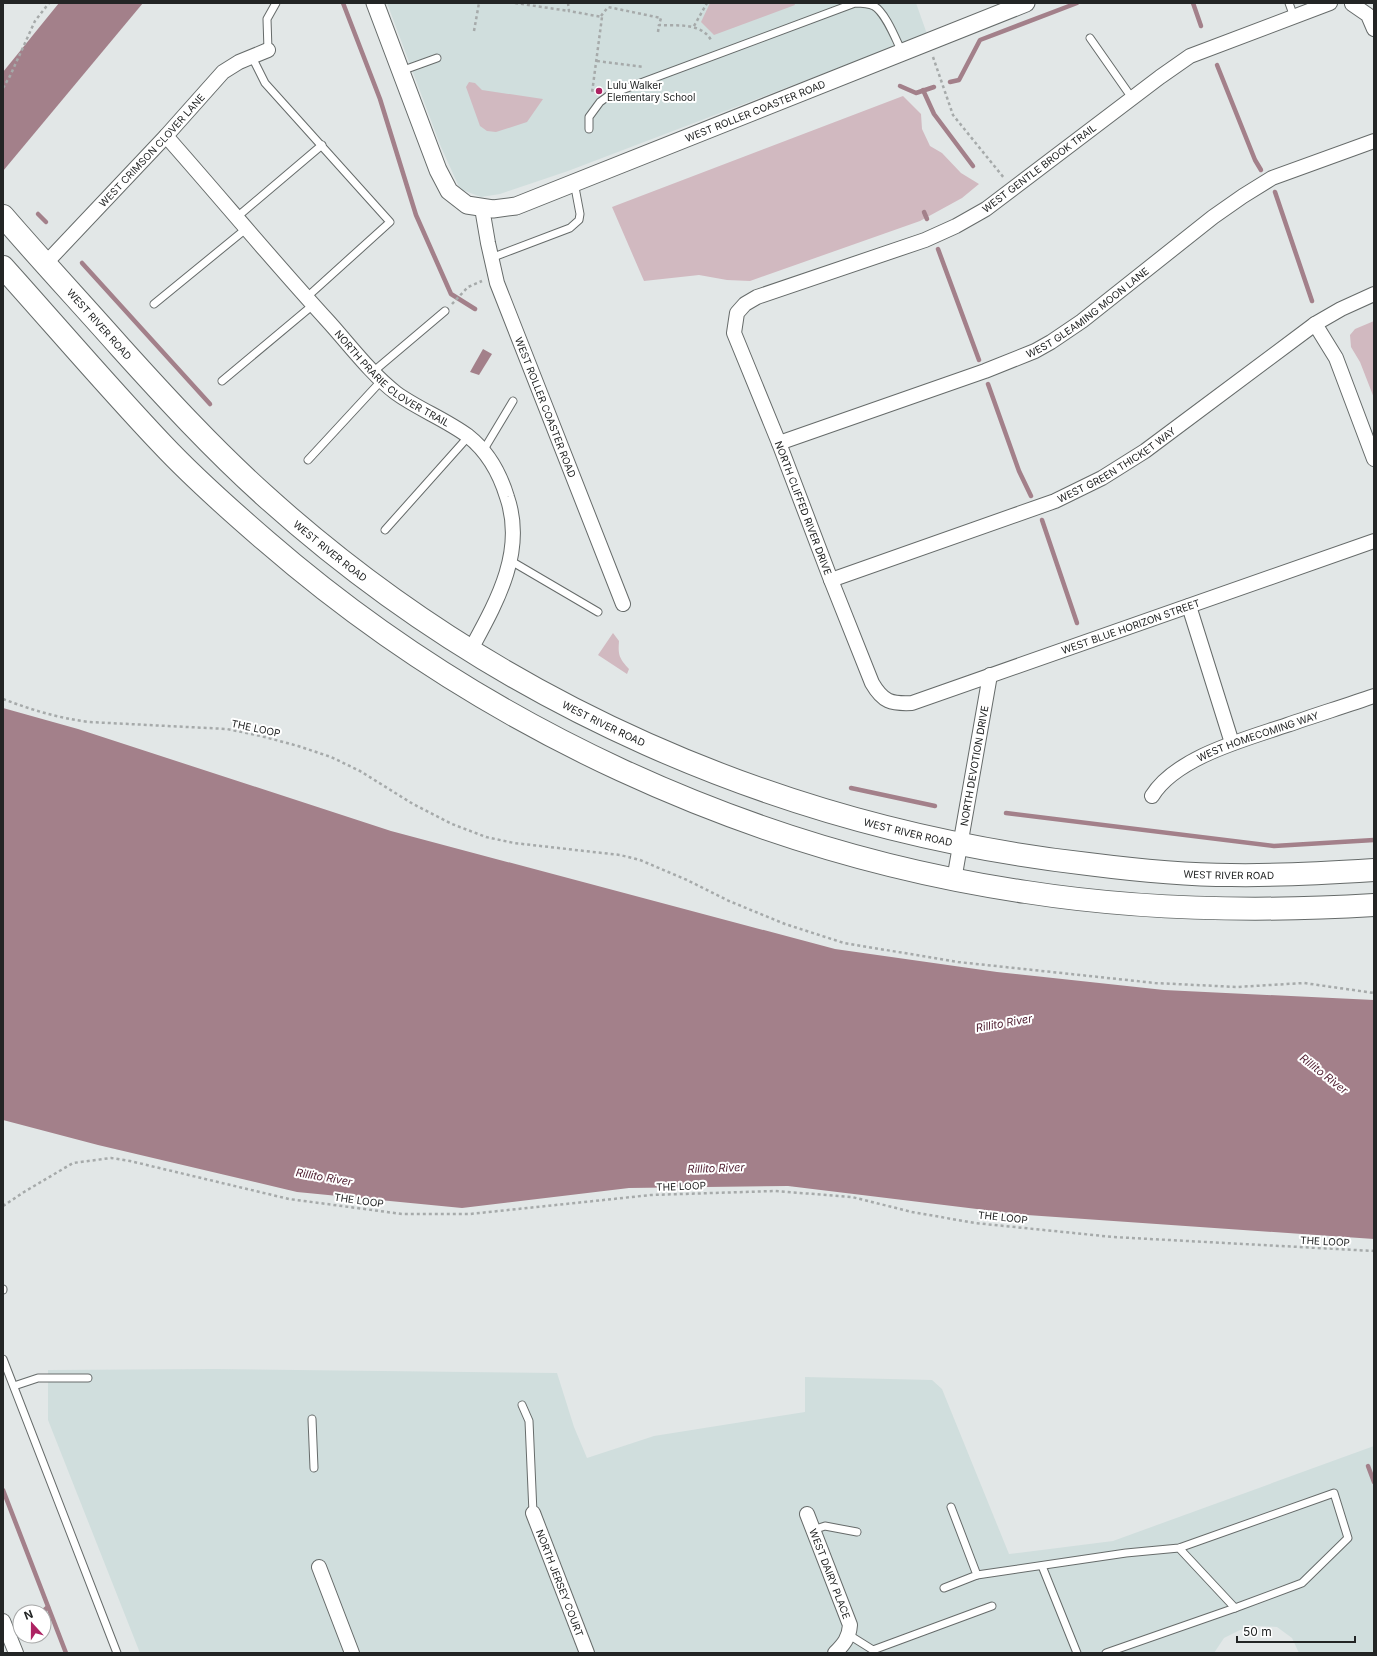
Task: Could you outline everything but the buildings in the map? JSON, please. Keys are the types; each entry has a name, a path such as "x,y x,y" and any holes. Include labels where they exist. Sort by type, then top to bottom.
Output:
{"main road":[{"name":"WEST RIVER ROAD","path":"3,216 175,407 266,496 348,564 421,619 470,651 545,694 594,719 723,777 809,806 872,824 960,845 1038,859 1146,871 1193,874 1264,875 1374,870"},
{"path":"3,266 137,417 202,484 268,543 313,580 400,646 482,696 582,752 663,789 738,818 822,846 906,869 954,880 1026,892 1146,905 1253,909 1374,905"},
{"path":"202,484 226,458"}],"street":[{"path":"375,3 438,170 449,191 475,207"},
{"name":"WEST ROLLER COASTER ROAD","path":"623,604 500,290 475,207 493,209 516,206 1026,3"},
{"name":"WEST GENTLE BROOK TRAIL","path":"733,312 757,297 941,233 986,209 1190,56 1330,3"},
{"path":"1351,3 1368,15 1374,29"},
{"name":"WEST CRIMSON CLOVER LANE","path":"45,264 166,136 222,72 239,62 268,50"},
{"name":"NORTH PRARIE CLOVER TRAIL","path":"166,136 310,301 378,376 408,401 468,436 484,451 502,484 511,508 514,533 511,561 498,599 470,651"},
{"name":"WEST GLEAMING MOON LANE","path":"779,443 984,372 1035,351 1077,324 1242,196 1272,178 1374,141"},
{"name":"WEST GREEN THICKET WAY","path":"831,580 1038,507 1097,481 1145,451 1315,324 1341,308 1374,294"},
{"name":"NORTH CLIFFED RIVER DRIVE","path":"733,312 734,333 736,340 779,443 872,683 883,704"},
{"path":"1315,324 1336,358 1374,459"},
{"name":"WEST BLUE HORIZON STREET","path":"883,704 912,703 1374,541"},
{"path":"1189,606 1232,743"},
{"name":"NORTH DEVOTION DRIVE","path":"954,880 990,675"},
{"name":"WEST HOMECOMING WAY","path":"1152,796 1157,787 1186,765 1232,743 1374,696"},
{"name":"NORTH JERSEY COURT","path":"533,1513 587,1653"},
{"name":"WEST DAIRY PLACE","path":"807,1514 850,1625 849,1635"},
{"path":"319,1567 352,1653"},
{"path":"3,1621 16,1653"},
{"path":"835,1653 844,1644 849,1635"}],"lane":[{"path":"268,50 267,19 276,3"},
{"path":"589,129 589,116 600,102 611,94 855,3 875,7 887,22 902,52"},
{"path":"1290,3 1294,17"},
{"path":"1090,38 1132,98"},
{"path":"222,381 310,301 390,222 265,83 252,57"},
{"path":"400,71 437,58"},
{"path":"238,217 322,145"},
{"path":"491,258 570,228 579,220 580,214 574,182"},
{"path":"154,304 247,228"},
{"path":"308,460 378,376 445,311"},
{"path":"484,451 513,401"},
{"path":"385,530 468,436"},
{"path":"511,561 598,612"},
{"path":"3,1359 116,1653"},
{"path":"14,1386 38,1378 88,1378"},
{"path":"522,1405 528,1421 533,1513"},
{"path":"312,1419 314,1468"},
{"path":"944,1588 977,1575 1126,1553 1179,1548 1334,1493 1348,1538 1302,1583 1106,1653"},
{"path":"950,1507 977,1575"},
{"path":"813,1530 824,1526 857,1532"},
{"path":"1179,1548 1235,1608"},
{"path":"1042,1566 1077,1653"},
{"path":"849,1635 873,1650 992,1606"}],"path":[{"path":"3,88 35,21 49,3"},
{"path":"474,31 479,3"},
{"path":"515,3 601,16"},
{"path":"568,3 569,12"},
{"path":"694,26 707,3"},
{"path":"592,98 601,16 608,7 661,18 658,32"},
{"path":"659,25 694,26 710,38 712,42"},
{"path":"931,53 953,115 1014,189"},
{"path":"597,61 644,67"},
{"path":"453,303 468,287 495,275"},
{"name":"THE LOOP","path":"3,699 43,714 66,719 89,722 227,729 298,746 331,757 360,771 413,804 452,824 486,837 514,843 620,855 640,860 675,874 729,901 785,924 844,943 958,962 1147,982 1237,987 1304,983 1374,993"},
{"name":"THE LOOP","path":"3,1206 73,1163 111,1158 130,1161 289,1199 402,1214 470,1214 651,1195 776,1191 852,1197 912,1212 975,1223 1083,1234 1113,1237 1374,1251"}],"shaded area":[{"name":"Lulu Walker Elementary School","path":"387,3 916,3 927,34 568,171 500,194 481,197 460,189 441,147"},
{"path":"710,3 794,3 795,5 714,35 701,22"},
{"path":"469,82 475,83 482,90 543,99 527,122 496,132 487,131 480,126 466,87"},
{"path":"903,96 921,114 922,129 930,146 942,153 961,173 979,184 962,198 920,221 750,281 727,280 699,275 644,281 612,207"},
{"path":"1374,321 1374,398 1360,362 1351,347 1350,335 1355,329"},
{"path":"613,633 619,641 620,656 629,669 627,674 598,655"},
{"path":"216,1369 557,1373 574,1427 587,1458 654,1436 805,1412 805,1377 932,1380 942,1389 1009,1554 1113,1541 1374,1446 1374,1653 1299,1653 1292,1638 1277,1627 1259,1626 1240,1630 1224,1638 1214,1653 140,1653 48,1420 48,1370"}],"water":[{"path":"59,3 143,3 3,171 3,72"},
{"path":"483,349 492,354 479,375 470,372"},
{"name":"Rillito River","path":"3,708 78,729 391,831 835,949 997,972 1164,990 1374,1000 1374,1239 1027,1215 788,1186 629,1188 462,1208 297,1192 98,1145 3,1120"}],"waterway":[{"path":"343,3 380,99 416,215 451,294 475,309"},
{"path":"950,82 959,80 980,40 1077,3"},
{"path":"1193,3 1201,26"},
{"path":"1217,65 1255,160 1261,170"},
{"path":"900,86 916,93 934,87"},
{"path":"923,90 934,114 973,166"},
{"path":"1275,192 1312,301"},
{"path":"924,212 927,219"},
{"path":"38,214 46,222"},
{"path":"938,249 979,360"},
{"path":"82,263 210,404"},
{"path":"988,384 1019,471 1031,496"},
{"path":"1042,520 1077,623"},
{"path":"851,788 935,806"},
{"path":"1006,813 1274,846 1374,840"},
{"path":"1368,1466 1374,1482"},
{"path":"3,1490 66,1653"}],"place":[{"name":"Lulu Walker Elementary School","path":"599,91"}]}
